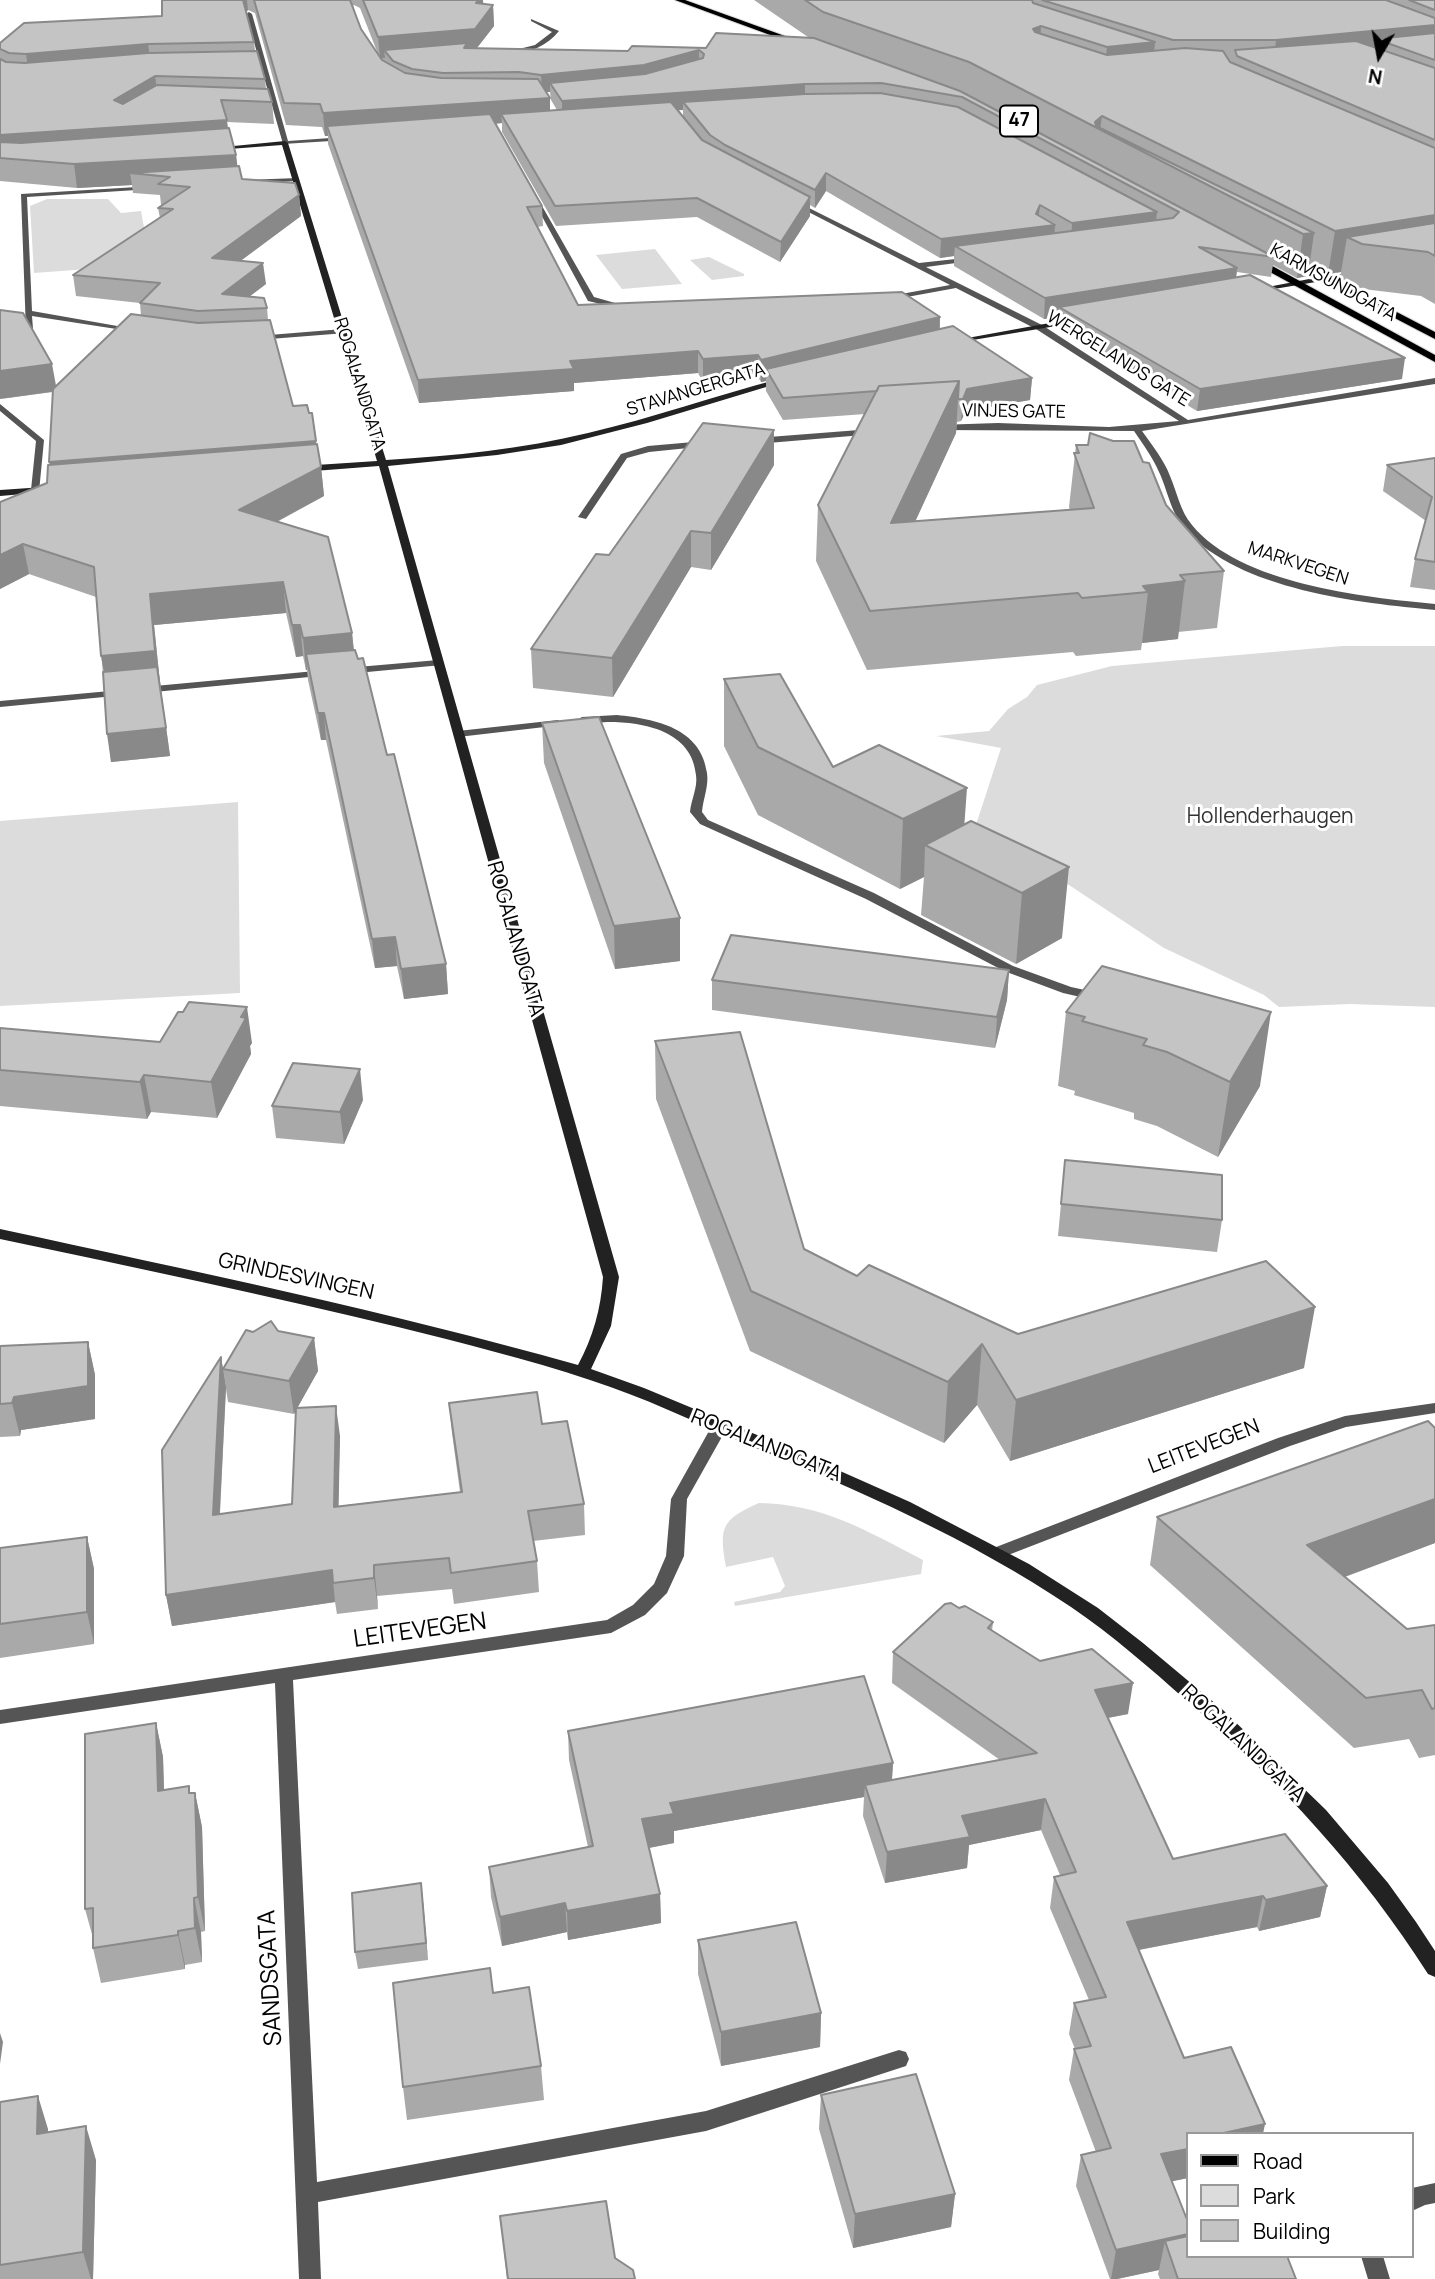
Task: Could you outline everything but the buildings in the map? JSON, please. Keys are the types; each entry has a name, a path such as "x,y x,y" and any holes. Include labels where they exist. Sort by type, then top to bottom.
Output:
{"main road":[{"path":"678,0 808,42 698,0"},
{"name":"KARMSUNDGATA","path":"1239,251 1435,359"},
{"name":"KARMSUNDGATA","path":"1277,253 1435,336"}],"street":[{"name":"ROGALANDGATA","path":"249,14 274,106 382,463 611,1277 610,1310 599,1341 582,1371 835,1473 997,1553 1066,1594 1155,1663 1240,1735 1333,1830 1406,1919 1435,1968"},
{"path":"506,54 532,49 549,41 556,31 533,20"},
{"path":"250,67 264,67"},
{"path":"261,106 274,106"},
{"path":"202,149 358,138"},
{"path":"242,182 296,178"},
{"path":"29,329 23,195 160,187"},
{"path":"532,196 592,299 606,305 630,308"},
{"name":"WERGELANDS GATE","path":"784,197 1039,327 1185,421 1435,381"},
{"path":"921,265 975,258"},
{"path":"1251,291 1368,271"},
{"path":"884,299 959,285"},
{"path":"30,313 152,332"},
{"path":"947,343 1092,318"},
{"path":"245,338 344,331"},
{"name":"STAVANGERGATA","path":"296,470 491,453 559,443 618,429 797,377"},
{"path":"0,407 40,440 36,490"},
{"name":"VINJES GATE","path":"924,429 973,426 1137,429 1185,421"},
{"name":"MARKVEGEN","path":"1137,429 1156,455 1183,519 1191,529 1235,560 1319,590 1435,607"},
{"path":"747,441 888,431"},
{"path":"583,517 624,456 648,449 721,443"},
{"path":"0,493 50,489"},
{"path":"0,704 438,663"},
{"path":"458,734 619,718 653,723 673,731 695,751 702,773 696,812 704,822 871,897 1000,965 1044,984 1110,999"},
{"name":"GRINDESVINGEN","path":"0,1234 386,1318 582,1371"},
{"name":"LEITEVEGEN","path":"997,1553 1284,1442 1345,1422 1435,1408"},
{"name":"LEITEVEGEN","path":"0,1717 611,1626 639,1610 660,1588 675,1556 678,1499 720,1426"},
{"name":"SANDSGATA","path":"284,1675 310,2279"},
{"path":"306,2194 706,2121 899,2059"},
{"path":"1414,2200 1420,2195 1435,2193"},
{"path":"1373,2258 1379,2279"}],"green space":[{"path":"47,199 108,199 121,213 141,211 152,271 115,267 34,273 30,206"},
{"path":"655,249 682,284 622,289 596,255"},
{"path":"709,257 744,276 712,280 690,260"},
{"name":"Hollenderhaugen","path":"1342,646 1435,646 1435,1007 1350,1004 1279,1007 1264,995 1164,948 1069,885 974,831 1001,748 936,736 989,731 1008,709 1027,697 1037,685 1112,666"},
{"path":"238,802 240,993 0,1006 0,821"},
{"path":"759,1503 804,1508 863,1529 923,1560 921,1574 735,1606 734,1602 780,1592 785,1586 773,1557 726,1567 723,1534 726,1526 737,1515"}]}
